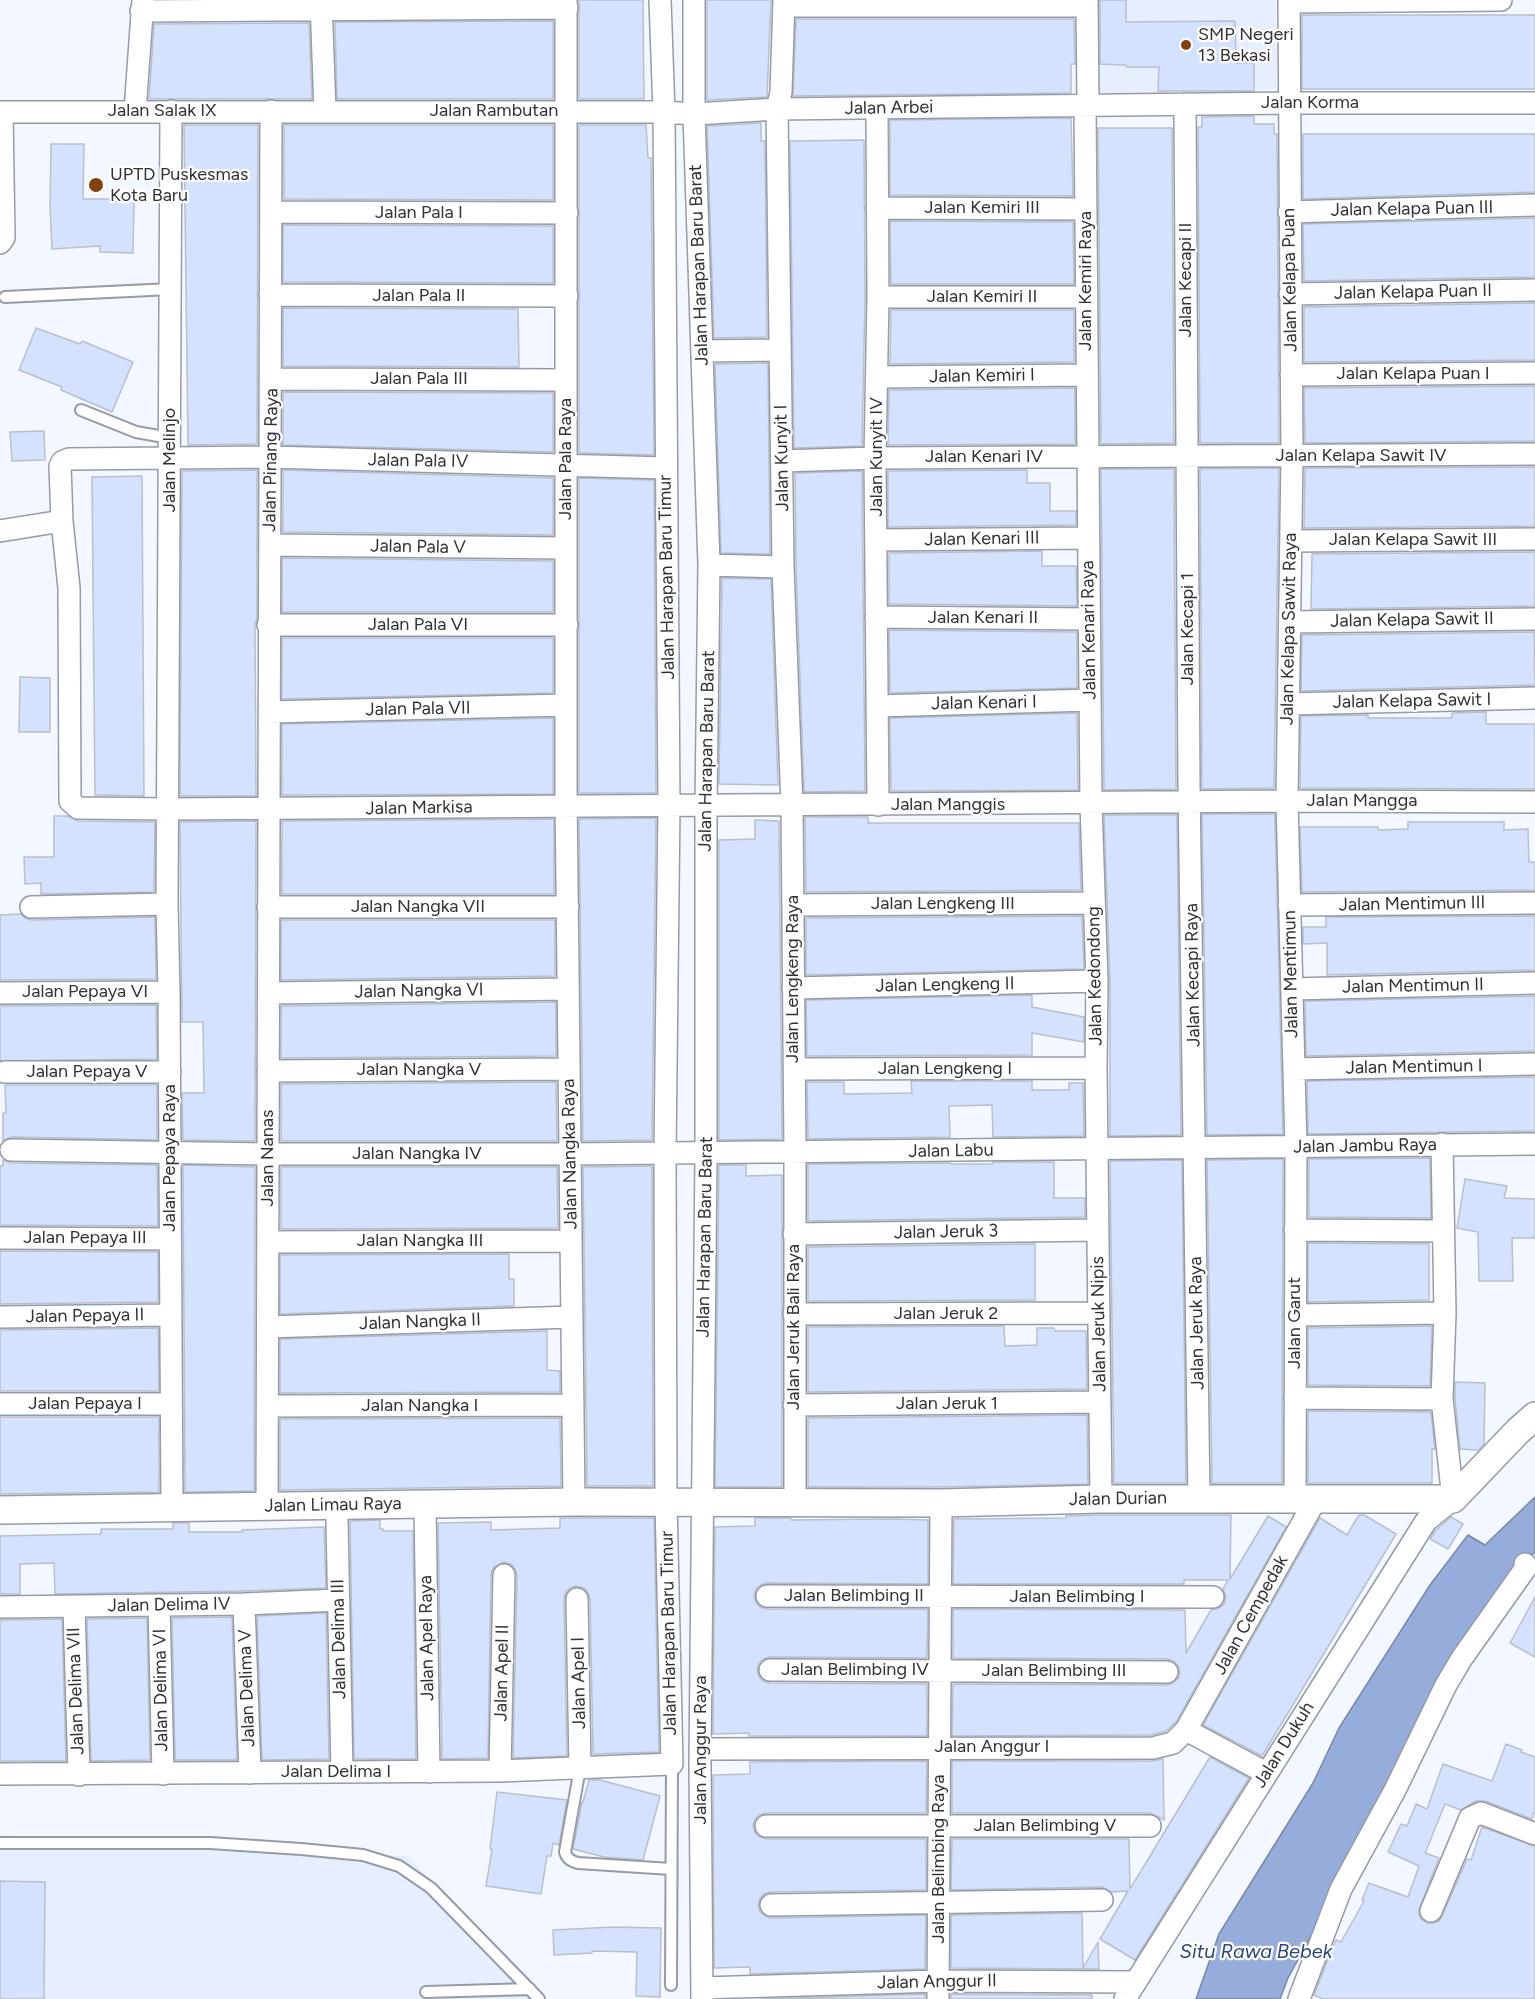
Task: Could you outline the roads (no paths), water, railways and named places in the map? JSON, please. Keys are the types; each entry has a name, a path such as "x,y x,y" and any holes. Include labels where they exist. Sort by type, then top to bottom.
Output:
{"street":[{"name":"Jalan Harapan Baru Timur","path":"660,0 664,112 669,805 665,1154"},
{"name":"Jalan Harapan Baru Barat","path":"694,0 694,114 708,565 702,1502"},
{"path":"1289,1 1501,0"},
{"name":"Jalan Kelapa Puan","path":"1289,1 1292,456"},
{"path":"784,3 1087,3"},
{"name":"Jalan Kunyit I","path":"784,3 781,92 777,109 783,567 792,806"},
{"name":"Jalan Kemiri Raya","path":"1087,3 1087,456"},
{"path":"321,4 325,111"},
{"path":"135,111 142,5 566,4"},
{"name":"Jalan Pala Raya","path":"566,4 567,806"},
{"name":"Jalan Korma","path":"1087,106 1535,103"},
{"name":"Jalan Kecapi II","path":"1185,104 1187,456"},
{"name":"Jalan Arbei","path":"694,114 777,109 1087,106"},
{"name":"Jalan Kunyit IV","path":"877,108 878,378 875,458 878,805"},
{"name":"Jalan Melinjo","path":"169,809 171,111"},
{"name":"Jalan Pinang Raya","path":"268,809 272,379 271,111"},
{"name":"Jalan Rambutan","path":"325,111 694,114"},
{"name":"Jalan Salak IX","path":"1,112 325,111"},
{"path":"0,243 4,238 1,112"},
{"name":"Jalan Kelapa Puan III","path":"1289,212 1535,206"},
{"name":"Jalan Kemiri III","path":"877,208 1086,209"},
{"name":"Jalan Pala I","path":"271,212 567,213"},
{"name":"Jalan Kelapa Puan II","path":"1290,294 1535,290"},
{"name":"Jalan Pala II","path":"270,295 567,296"},
{"name":"Jalan Kemiri II","path":"878,297 1086,297"},
{"path":"702,351 780,350"},
{"name":"Jalan Kelapa Puan I","path":"1291,375 1535,373"},
{"name":"Jalan Kemiri I","path":"878,378 1087,375"},
{"name":"Jalan Pala III","path":"272,379 566,380"},
{"name":"Jalan Pala IV","path":"62,521 60,466 62,462 69,459 170,448 270,457 666,468"},
{"name":"Jalan Kelapa Sawit IV","path":"1187,456 1535,454"},
{"name":"Jalan Kenari Raya","path":"1087,456 1090,804"},
{"name":"Jalan Kenari IV","path":"782,461 875,458 1187,456"},
{"name":"Jalan Kecapi 1","path":"1187,456 1190,802"},
{"name":"Jalan Kelapa Sawit Raya","path":"1287,801 1292,456"},
{"path":"0,531 62,521"},
{"name":"Jalan Markisa","path":"62,521 69,588 70,801 78,808 268,809 669,805"},
{"name":"Jalan Kenari III","path":"877,540 1088,538"},
{"name":"Jalan Kelapa Sawit III","path":"1291,541 1535,539"},
{"name":"Jalan Pala V","path":"270,545 566,548"},
{"path":"708,565 783,567"},
{"name":"Jalan Kenari II","path":"876,617 1089,619"},
{"name":"Jalan Kelapa Sawit II","path":"1290,622 1535,619"},
{"name":"Jalan Pala VI","path":"268,625 567,625"},
{"name":"Jalan Kelapa Sawit I","path":"1288,704 1535,698"},
{"name":"Jalan Kenari I","path":"878,706 1090,700"},
{"name":"Jalan Pala VII","path":"269,712 566,705"},
{"name":"Jalan Mentimun","path":"1287,801 1296,1148"},
{"name":"Jalan Mangga","path":"1190,802 1535,802"},
{"name":"Jalan Manggis","path":"669,805 1190,802"},
{"name":"Jalan Kecapi Raya","path":"1190,802 1196,1148"},
{"name":"Jalan Kedondong","path":"1090,804 1097,981 1097,1149"},
{"name":"Jalan Nangka Raya","path":"567,806 574,1502"},
{"name":"Jalan Lengkeng Raya","path":"792,806 795,1153"},
{"name":"Jalan Pepaya Raya","path":"169,809 167,904 172,1508"},
{"name":"Jalan Nanas","path":"267,1506 268,809"},
{"name":"Jalan Lengkeng III","path":"793,905 1094,903"},
{"name":"Jalan Mentimun III","path":"1289,905 1535,903"},
{"path":"31,908 167,904"},
{"name":"Jalan Nangka VII","path":"268,907 568,907"},
{"name":"Jalan Lengkeng II","path":"793,988 1097,981"},
{"name":"Jalan Mentimun II","path":"1292,989 1535,983"},
{"name":"Jalan Nangka VI","path":"269,993 568,989"},
{"name":"Jalan Pepaya VI","path":"0,993 169,992"},
{"name":"Jalan Mentimun I","path":"1294,1069 1535,1064"},
{"name":"Jalan Lengkeng I","path":"794,1069 1096,1068"},
{"name":"Jalan Nangka V","path":"268,1071 569,1070"},
{"name":"Jalan Pepaya V","path":"5,1072 170,1072"},
{"path":"1442,1144 1445,1312 1442,1399 1454,1499"},
{"name":"Jalan Jambu Raya","path":"1196,1148 1535,1144"},
{"name":"Jalan Labu","path":"665,1154 1196,1148"},
{"name":"Jalan Jeruk Raya","path":"1196,1148 1199,1498"},
{"name":"Jalan Garut","path":"1296,1148 1294,1398 1306,1499"},
{"name":"Jalan Jeruk Nipis","path":"1097,1149 1101,1499"},
{"name":"Jalan Nangka IV","path":"11,1150 267,1154 665,1154"},
{"name":"Jalan Jeruk Bali Raya","path":"795,1153 795,1502"},
{"name":"Jalan Harapan Baru Barat","path":"665,1154 666,1501"},
{"name":"Jalan Jeruk 3","path":"794,1234 1098,1230"},
{"path":"1295,1230 1443,1231"},
{"name":"Jalan Pepaya III","path":"0,1238 170,1239"},
{"name":"Jalan Nangka III","path":"268,1242 571,1241"},
{"path":"1295,1315 1445,1312"},
{"name":"Jalan Jeruk 2","path":"794,1314 1099,1313"},
{"name":"Jalan Pepaya II","path":"0,1317 171,1315"},
{"name":"Jalan Nangka II","path":"268,1327 572,1317"},
{"path":"1294,1398 1442,1399"},
{"name":"Jalan Jeruk 1","path":"794,1405 1100,1402"},
{"name":"Jalan Pepaya I","path":"0,1404 171,1404"},
{"name":"Jalan Nangka I","path":"268,1406 573,1405"},
{"path":"1454,1499 1535,1416"},
{"name":"Jalan Durian","path":"666,1501 941,1503 1199,1498 1454,1499"},
{"name":"Jalan Cempedak","path":"1186,1730 1306,1499"},
{"name":"Jalan Dukuh","path":"1131,1990 1426,1521 1454,1499"},
{"name":"Jalan Harapan Baru Timur","path":"666,1501 672,1764"},
{"name":"Jalan Limau Raya","path":"0,1510 666,1501"},
{"name":"Jalan Anggur Raya","path":"702,1502 702,1993"},
{"name":"Jalan Belimbing Raya","path":"938,1990 941,1503"},
{"name":"Jalan Apel Raya","path":"425,1504 429,1772"},
{"name":"Jalan Delima III","path":"334,1505 337,1520 342,1772"},
{"path":"1299,1999 1341,1889 1395,1790 1446,1684 1525,1569 1526,1564"},
{"name":"Jalan Apel II","path":"500,1771 504,1575"},
{"name":"Jalan Belimbing II","path":"767,1596 941,1596"},
{"name":"Jalan Belimbing I","path":"941,1596 1213,1597"},
{"name":"Jalan Apel I","path":"577,1599 580,1767"},
{"name":"Jalan Delima IV","path":"0,1607 244,1604 339,1600"},
{"name":"Jalan Delima V","path":"244,1604 250,1773"},
{"name":"Jalan Delima VI","path":"159,1605 163,1774"},
{"name":"Jalan Delima VII","path":"74,1606 79,1775"},
{"name":"Jalan Belimbing IV","path":"770,1670 940,1670"},
{"name":"Jalan Belimbing III","path":"940,1670 1167,1672"},
{"path":"1186,1730 1266,1773"},
{"name":"Jalan Anggur I","path":"701,1749 1153,1748 1173,1743 1186,1730"},
{"name":"Jalan Delima I","path":"0,1774 500,1771 672,1764"},
{"path":"1431,1911 1470,1818 1481,1813 1535,1834"},
{"name":"Jalan Belimbing V","path":"766,1826 1150,1826"},
{"path":"771,1905 1102,1900"},
{"name":"Jalan Anggur II","path":"702,1993 1131,1990"}],"lane":[{"path":"5,297 171,289"},
{"path":"81,410 170,448"},
{"path":"671,1985 672,1764"},
{"path":"580,1767 566,1857 578,1863 671,1869"},
{"path":"0,1843 210,1843 363,1855 399,1866 431,1888 539,1999"},
{"path":"426,1992 530,1989"}],"water":[{"name":"Situ Rawa Bebek","path":"1535,1497 1535,1552 1526,1562 1387,1798 1288,1978 1280,1999 1196,1999 1219,1934 1313,1783 1339,1728 1430,1585 1468,1535 1485,1545"}],"place":[{"name":"SMP Negeri 13 Bekasi","path":"1186,45"},
{"name":"UPTD Puskesmas Kota Baru","path":"96,185"}]}
